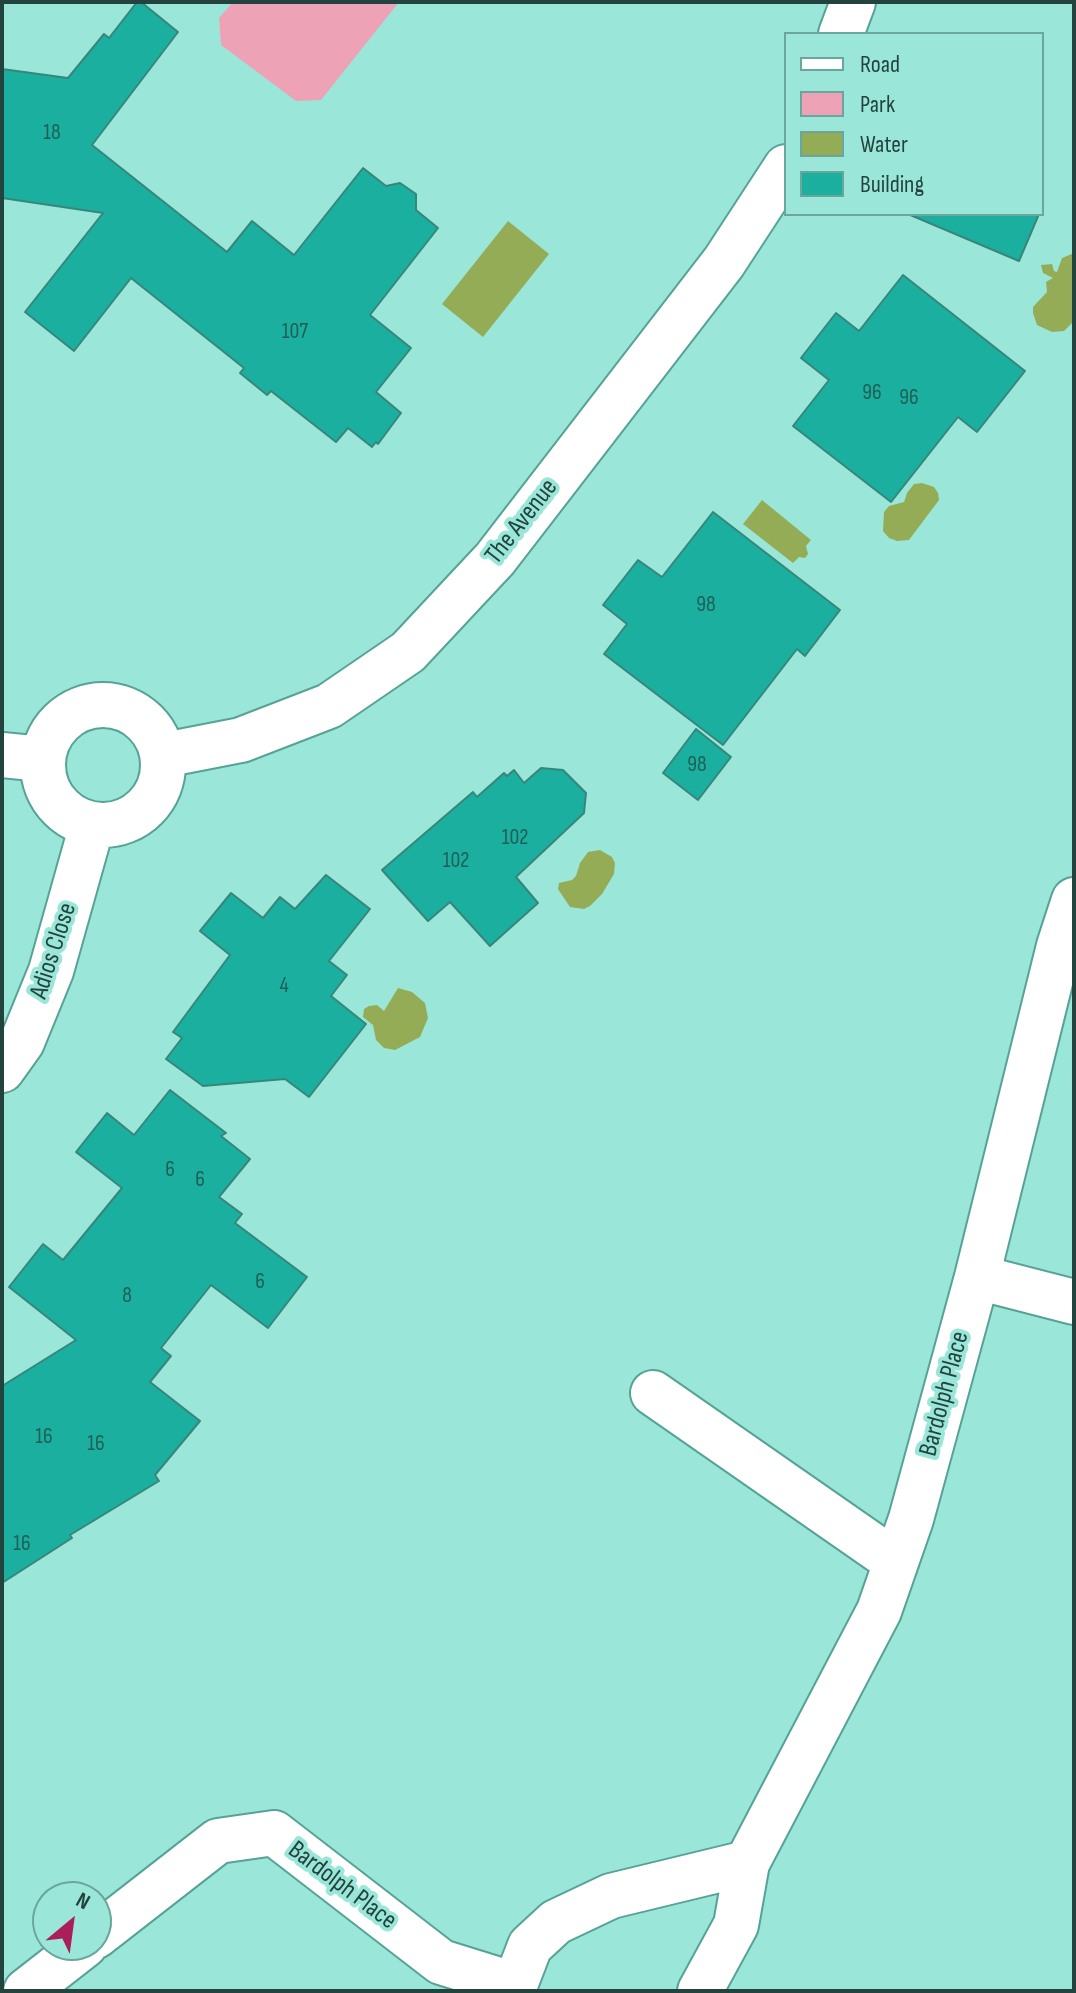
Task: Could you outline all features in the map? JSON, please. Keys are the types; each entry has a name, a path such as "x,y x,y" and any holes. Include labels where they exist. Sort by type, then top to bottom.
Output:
{"street":[{"path":"842,32 853,2"},
{"name":"The Avenue","path":"164,755 241,740 329,706 408,652 495,559 724,262 784,170"},
{"path":"111,705 129,711 146,722 157,737 164,755 164,775 158,793 146,809 130,820 112,826 92,825 75,819 61,809 50,794 44,777 22,757 47,741 58,724 73,712 91,706 111,705"},
{"name":"Adios Close","path":"2,1070 22,1042 51,971 92,825"},
{"name":"Bardolph Place","path":"700,1991 736,1925 747,1863 879,1611 911,1519 977,1277 1059,946 1074,900"},
{"path":"977,1277 1074,1302"},
{"path":"653,1393 896,1562"},
{"name":"Bardolph Place","path":"112,1924 218,1841 274,1833 441,1962 515,1988 530,1946 556,1922 611,1896 747,1863"},
{"path":"26,1991 64,1961"}],"green space":[{"path":"233,2 399,2 321,100 296,101 221,45 219,18"}],"water":[{"path":"508,221 549,254 483,337 442,304"},
{"path":"1074,253 1074,321 1064,331 1052,332 1037,325 1033,313 1033,307 1047,292 1046,282 1053,278 1043,273 1041,265 1052,264 1057,272 1062,258"},
{"path":"914,484 934,487 939,500 909,540 889,538 883,531 884,512 889,506 904,502"},
{"path":"762,500 811,540 806,546 808,554 805,558 799,557 793,563 743,524"},
{"path":"600,850 612,857 614,874 590,906 584,909 570,907 558,889 559,883 576,876 588,852"},
{"path":"398,988 412,992 425,1003 428,1018 420,1037 395,1050 384,1048 376,1040 373,1025 363,1017 364,1009 369,1006 377,1005 384,1011"}],"building":[{"path":"137,2 178,32 92,145 227,252 252,221 294,255 363,168 386,186 400,183 416,194 416,210 438,228 370,315 411,348 376,392 401,413 378,444 376,442 372,447 348,428 336,442 271,391 267,395 240,373 244,368 131,278 74,351 25,312 103,213 2,198 2,69 68,78 104,34 109,38"},
{"path":"913,216 1038,216 1019,261"},
{"path":"903,275 1025,371 977,432 958,417 891,502 793,426 829,380 801,358 836,313 859,331"},
{"path":"713,512 840,610 805,656 797,649 723,745 604,654 627,624 603,605 638,560 662,577"},
{"path":"696,729 731,757 698,800 663,773"},
{"path":"541,768 563,770 586,793 584,813 516,877 538,903 490,946 450,902 428,921 382,870 473,792 477,797 504,773 507,776 514,770 524,783"},
{"path":"326,875 370,909 329,961 347,975 331,996 366,1024 309,1097 285,1079 203,1086 166,1059 182,1038 173,1032 230,955 200,931 231,893 263,918 280,897 295,909"},
{"path":"170,1090 226,1133 221,1136 250,1159 219,1197 242,1214 235,1223 307,1277 268,1328 211,1285 161,1348 171,1356 150,1382 200,1421 155,1475 159,1481 70,1535 72,1538 2,1583 2,1386 76,1340 9,1287 43,1244 63,1260 122,1188 76,1152 107,1113 134,1135"}]}
